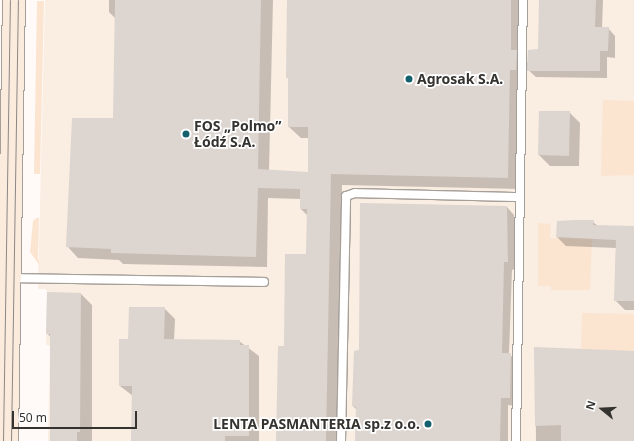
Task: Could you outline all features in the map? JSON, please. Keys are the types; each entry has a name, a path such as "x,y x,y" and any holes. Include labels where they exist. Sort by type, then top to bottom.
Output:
{"street":[{"path":"7,441 14,0"}],"lane":[{"path":"516,441 523,0"},
{"path":"341,441 346,196 355,193 520,197"},
{"path":"9,278 264,282"}],"shaded area":[{"path":"45,0 634,0 634,441 48,441 50,346 46,345 47,292 46,289 38,289"},
{"path":"37,1 44,1 40,174 34,174"},
{"path":"603,100 634,101 634,175 601,176"},
{"path":"36,218 39,218 38,258 40,266 30,252 33,221"},
{"path":"538,223 551,224 550,238 592,239 590,290 551,290 551,286 538,286"},
{"path":"582,313 634,314 634,351 581,351"}],"building":[{"path":"115,0 261,0 258,169 308,172 308,127 288,127 288,78 286,78 287,0 511,0 511,50 517,50 516,70 510,70 508,178 331,174 326,441 276,441 278,346 284,346 285,254 306,254 307,209 300,209 300,189 258,188 256,257 111,253 111,249 66,247 72,118 113,118"},
{"path":"539,0 596,0 595,27 609,27 608,51 600,51 600,71 527,71 528,50 538,49"},
{"path":"539,111 570,111 569,156 538,155"},
{"path":"360,203 507,206 508,262 504,262 502,353 511,353 510,398 501,398 500,441 355,441 356,407 352,406 354,351 359,350"},
{"path":"594,220 593,225 634,226 634,301 614,301 616,240 556,237 557,221"},
{"path":"47,292 81,293 80,432 77,432 77,441 50,441 50,334 46,334"},
{"path":"129,307 165,307 164,339 240,340 240,345 249,345 249,436 225,436 225,441 131,441 132,386 119,386 119,339 128,339"},
{"path":"534,347 634,351 634,441 561,441 561,425 535,426"}],"tram line":[{"path":"3,441 10,0"},
{"path":"11,441 18,0"}],"place":[{"name":"Agrosak S.A.","path":"409,79"},
{"name":"FOS „Polmo” Łódź S.A.","path":"186,134"},
{"name":"LENTA PASMANTERIA sp.z o.o.","path":"428,424"}]}
